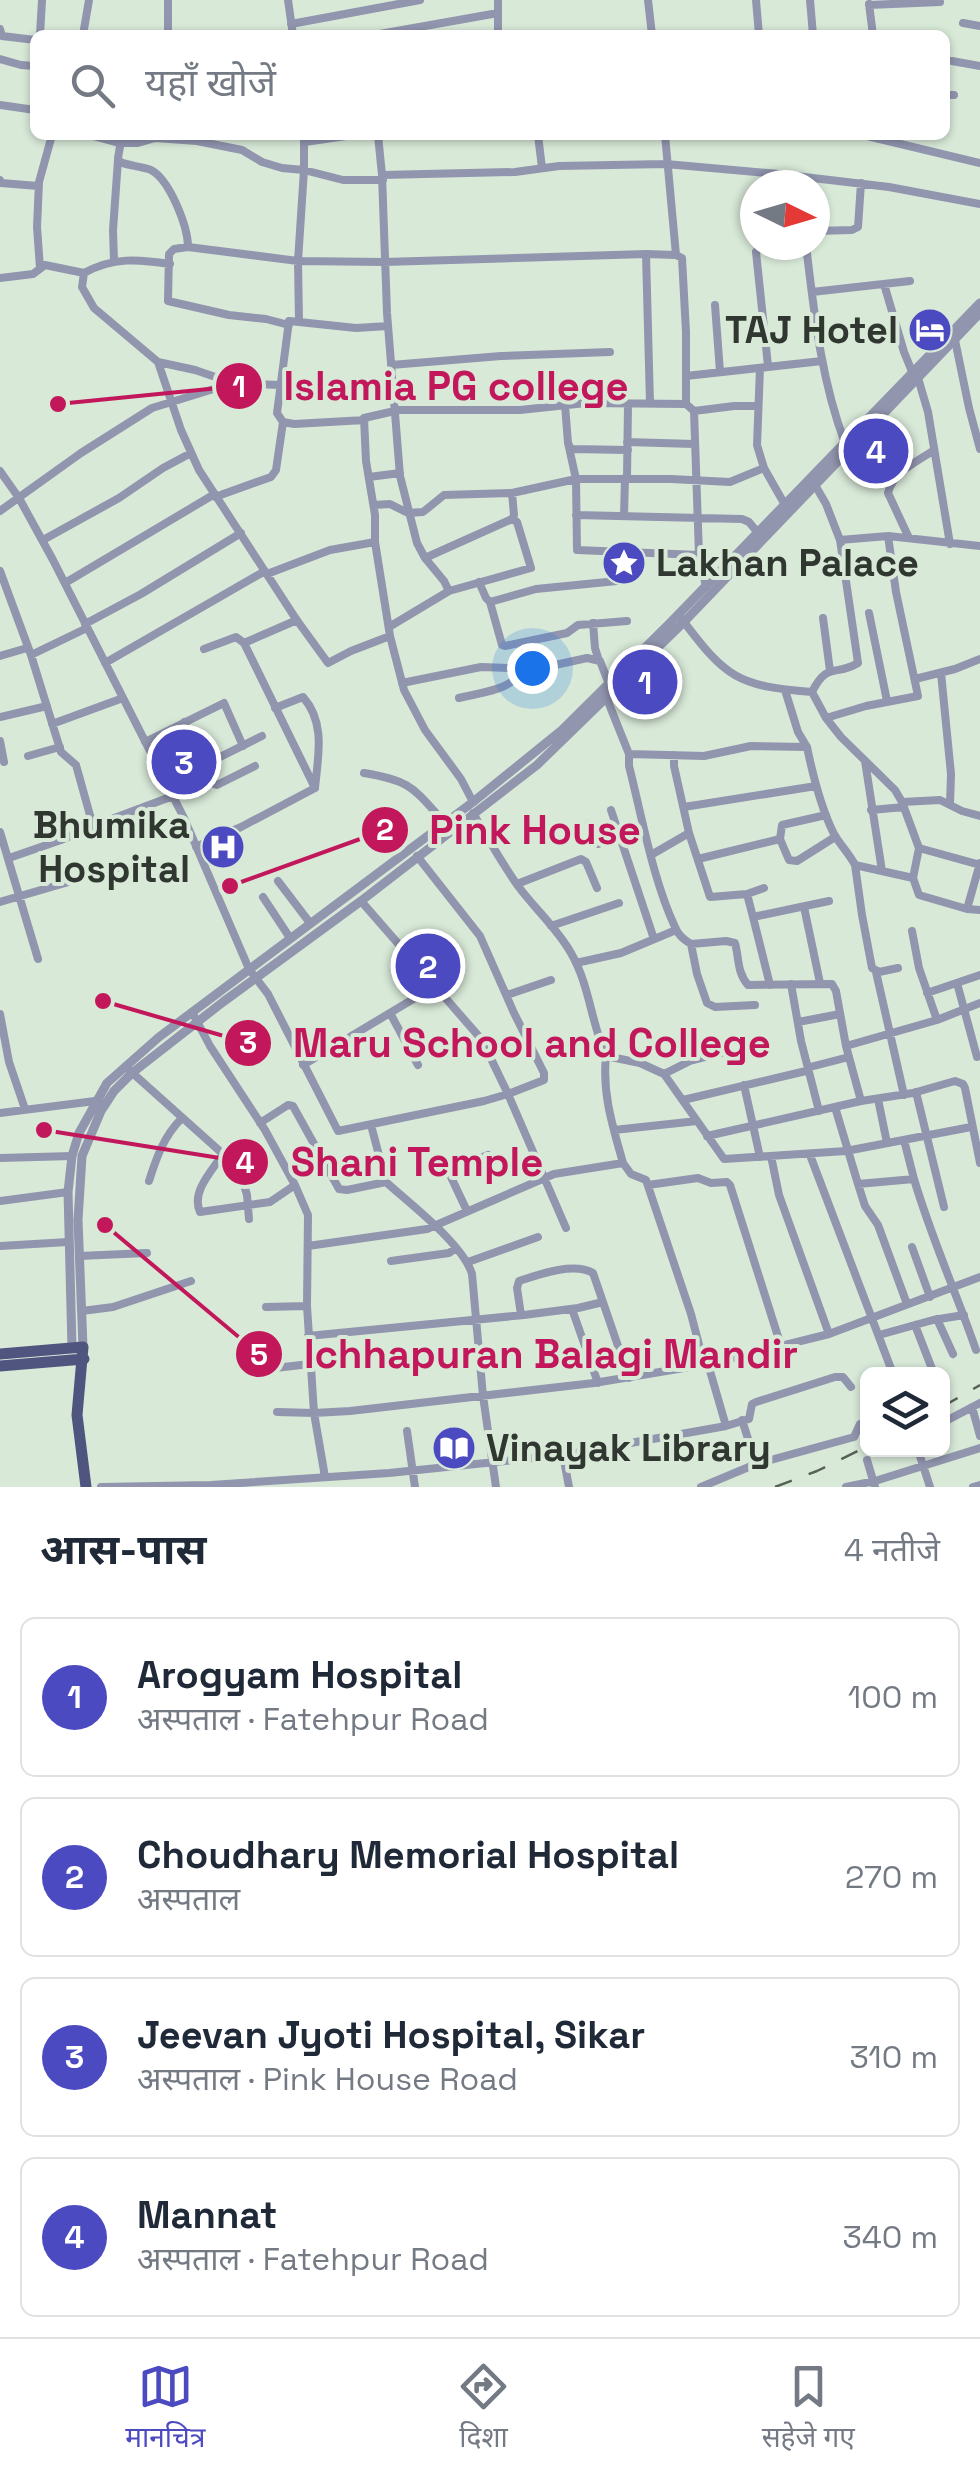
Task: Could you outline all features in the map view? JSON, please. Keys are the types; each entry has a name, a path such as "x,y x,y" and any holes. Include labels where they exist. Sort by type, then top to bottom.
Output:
{"main road":[{"path":"0,1354 78,1353"},
{"path":"0,1366 78,1353"},
{"path":"78,1353 77,1415 86,1487"}],"street":[{"path":"39,30 42,0"},
{"path":"84,30 88,0"},
{"path":"168,0 168,30"},
{"path":"288,0 292,30"},
{"path":"291,24 420,0"},
{"path":"498,0 498,30"},
{"path":"648,0 651,30"},
{"path":"756,0 759,30"},
{"path":"810,0 812,30"},
{"path":"872,30 868,3 940,2"},
{"path":"402,30 498,13"},
{"path":"963,24 980,26"},
{"path":"0,29 2,36 30,38"},
{"path":"0,59 30,66"},
{"path":"952,61 980,66"},
{"path":"0,104 30,109"},
{"path":"40,268 38,186 51,140"},
{"path":"114,260 120,140"},
{"path":"181,140 242,150 269,164 343,180 666,164 890,186 980,204"},
{"path":"299,322 304,140"},
{"path":"378,140 400,472 408,513 425,558 449,591"},
{"path":"539,140 542,168"},
{"path":"665,140 676,256"},
{"path":"891,140 980,163"},
{"path":"118,158 121,164 151,170 161,179 184,223 188,247"},
{"path":"0,180 38,186"},
{"path":"830,231 858,227 861,184"},
{"path":"289,325 168,300 169,254 188,247 298,261 384,262 676,256 682,258 686,404"},
{"path":"646,254 650,403"},
{"path":"0,278 30,275 49,266 84,272 126,259 170,264"},
{"path":"757,260 764,367 757,406 757,445 764,468 786,505"},
{"path":"808,260 822,361 845,444"},
{"path":"84,272 82,287 94,308 158,362 234,382 280,384"},
{"path":"812,292 910,281"},
{"path":"884,284 904,352 928,412 950,544"},
{"path":"681,618 706,586 916,376 980,303"},
{"path":"714,305 720,372"},
{"path":"78,1353 68,1242 68,1192 79,1133 107,1084 252,973 361,901 562,730 815,485 845,444 980,314"},
{"path":"65,583 214,496 271,477 276,470 283,422 277,413 289,321 356,328 388,326"},
{"path":"956,340 980,450"},
{"path":"391,365 610,352"},
{"path":"686,376 822,361"},
{"path":"158,362 180,430 214,496 328,663 390,632 449,591 531,568 517,522 512,518"},
{"path":"0,511 152,408 234,382"},
{"path":"283,422 365,420 395,411 520,410 586,403 686,404 694,411 757,406"},
{"path":"624,516 628,404"},
{"path":"566,405 568,443 576,480 576,547 581,551 699,555"},
{"path":"968,408 980,408"},
{"path":"694,411 699,555 706,586"},
{"path":"365,420 375,542 402,683 425,730 462,779 473,807 517,884 576,963 606,1056 607,1105 623,1163 648,1185 726,1426"},
{"path":"568,443 571,449 694,444"},
{"path":"909,538 890,498 889,487 895,477 934,450"},
{"path":"42,540 191,453"},
{"path":"374,505 390,504 408,513 423,512 444,496 512,493 576,480 730,482 764,468"},
{"path":"0,471 65,583 173,796 252,973 268,994 338,1131 484,1102 540,1083 545,1077 473,924 417,856"},
{"path":"369,476 400,472"},
{"path":"812,692 821,676 858,664 840,540 815,485"},
{"path":"425,558 512,518 512,493"},
{"path":"576,515 745,520 758,533"},
{"path":"0,656 29,651 86,626 242,533"},
{"path":"826,718 918,696 888,536"},
{"path":"840,540 888,536 980,546"},
{"path":"106,664 266,572 330,550 375,542"},
{"path":"0,572 60,747 76,765 93,826"},
{"path":"490,602 536,589 627,580"},
{"path":"479,582 505,646 567,632 578,625 627,620"},
{"path":"0,609 12,605"},
{"path":"869,613 887,702"},
{"path":"681,618 731,674 754,685 812,692"},
{"path":"823,618 830,671"},
{"path":"244,643 297,620"},
{"path":"593,624 606,690 628,754 651,854 676,930 690,944 735,943 745,983 832,984 861,1101"},
{"path":"204,649 236,638 244,643 314,788"},
{"path":"402,683 482,667 537,669 588,658 599,660"},
{"path":"914,679 980,659"},
{"path":"459,698 506,687 528,669"},
{"path":"941,673 951,774 950,804"},
{"path":"785,690 807,747 826,816 835,837 856,865 869,954 904,1095"},
{"path":"812,692 841,737 895,790 918,848 913,878 920,894 980,910"},
{"path":"52,724 123,698"},
{"path":"275,708 303,698 313,712 320,740 314,788"},
{"path":"145,742 224,704 243,746"},
{"path":"0,717 46,706"},
{"path":"184,722 215,785 255,766"},
{"path":"166,784 262,736"},
{"path":"0,741 4,762"},
{"path":"628,754 704,756 751,746 807,747"},
{"path":"28,756 60,747"},
{"path":"674,755 689,834 710,897 747,894 764,888"},
{"path":"865,761 882,871"},
{"path":"364,773 406,783 445,823"},
{"path":"684,806 816,786"},
{"path":"196,847 314,788"},
{"path":"9,858 173,796"},
{"path":"871,810 940,800 980,816"},
{"path":"252,973 290,938 445,823 473,807"},
{"path":"611,810 654,939"},
{"path":"826,816 782,825 780,839 789,860 797,862 835,837"},
{"path":"589,824 598,844 620,836"},
{"path":"0,832 38,959"},
{"path":"651,854 689,834"},
{"path":"698,858 780,839"},
{"path":"918,848 980,864 967,909"},
{"path":"517,884 582,859 596,888"},
{"path":"856,865 913,878"},
{"path":"0,902 120,867"},
{"path":"278,881 310,923"},
{"path":"747,894 770,985"},
{"path":"264,897 290,938"},
{"path":"361,901 482,1040 566,1228"},
{"path":"753,917 829,901"},
{"path":"551,926 619,904"},
{"path":"804,907 820,983"},
{"path":"576,963 621,952 676,930"},
{"path":"912,931 936,1020"},
{"path":"690,944 707,1002 715,1007 755,1005"},
{"path":"876,972 898,968"},
{"path":"927,993 980,974"},
{"path":"508,995 550,980"},
{"path":"956,983 977,1057"},
{"path":"791,984 819,1111"},
{"path":"304,1065 436,986"},
{"path":"846,1046 980,1003"},
{"path":"390,1012 418,1065"},
{"path":"0,1014 9,1062 25,1109"},
{"path":"798,1022 840,1014"},
{"path":"195,1017 260,1122 308,1215 308,1336 314,1412 325,1478"},
{"path":"664,1074 690,1060 729,1051"},
{"path":"606,1056 640,1063 664,1074 724,1159 846,1151 971,1127"},
{"path":"683,1100 850,1057"},
{"path":"128,1070 222,1154 242,1178 249,1219"},
{"path":"78,1353 82,1311 78,1200 82,1156 101,1111 128,1070"},
{"path":"707,1136 960,1081 965,1088 980,1163"},
{"path":"744,1085 760,1157"},
{"path":"916,1092 944,1207"},
{"path":"878,1098 888,1143"},
{"path":"0,1114 95,1101"},
{"path":"260,1122 288,1105 293,1106 340,1189 386,1182"},
{"path":"835,1108 866,1206 878,1225 907,1304"},
{"path":"149,1181 161,1146 182,1118"},
{"path":"614,1130 697,1121"},
{"path":"370,1125 386,1182 468,1262 496,1487"},
{"path":"904,1140 932,1238 976,1350"},
{"path":"222,1154 198,1193 197,1210 205,1213 270,1202 295,1185"},
{"path":"467,1211 450,1169 488,1155"},
{"path":"810,1155 890,1367"},
{"path":"0,1158 72,1156"},
{"path":"772,1156 779,1195 829,1334"},
{"path":"308,1246 427,1230 554,1174 623,1163"},
{"path":"648,1185 698,1178 730,1185 781,1346"},
{"path":"858,1184 914,1179"},
{"path":"0,1201 68,1192"},
{"path":"468,1262 538,1236"},
{"path":"0,1246 68,1242"},
{"path":"912,1247 930,1296"},
{"path":"390,1261 449,1254 456,1248"},
{"path":"79,1256 147,1253"},
{"path":"520,1315 519,1281 576,1268 590,1270 629,1378"},
{"path":"277,1412 350,1412 598,1383 706,1364 829,1334 980,1277"},
{"path":"82,1311 113,1307 191,1281"},
{"path":"308,1336 520,1315 603,1302"},
{"path":"266,1306 307,1306"},
{"path":"572,1309 598,1383"},
{"path":"879,1335 964,1315"},
{"path":"937,1320 953,1354"},
{"path":"915,1326 931,1367"},
{"path":"266,1369 310,1364"},
{"path":"102,1487 272,1483 563,1455 726,1426 749,1419 756,1402 840,1376 851,1388"},
{"path":"950,1419 976,1405 980,1436"},
{"path":"742,1420 756,1464"},
{"path":"701,1487 756,1464 854,1437 860,1424"},
{"path":"407,1431 415,1487"},
{"path":"846,1487 874,1484 980,1448"},
{"path":"563,1455 568,1487"},
{"path":"921,1457 930,1487"},
{"path":"866,1460 874,1484"},
{"path":"973,1487 980,1485"}],"railway":[{"path":"950,1402 980,1385"},
{"path":"775,1487 860,1450"}],"place":[{"name":"TAJ Hotel","path":"930,330"},
{"name":"Islamia PG college","path":"58,404"},
{"name":"Mannat","path":"876,451"},
{"name":"Lakhan Palace","path":"624,563"},
{"name":"Arogyam Hospital","path":"645,682"},
{"name":"Jeevan Jyoti Hospital, Sikar","path":"184,762"},
{"name":"Bhumika Hospital","path":"223,847"},
{"name":"Pink House","path":"230,886"},
{"name":"Choudhary Memorial Hospital","path":"428,966"},
{"name":"Maru School and College","path":"103,1001"},
{"name":"Shani Temple","path":"44,1130"},
{"name":"Ichhapuran Balagi Mandir","path":"105,1225"},
{"name":"Vinayak Library","path":"454,1448"}]}
